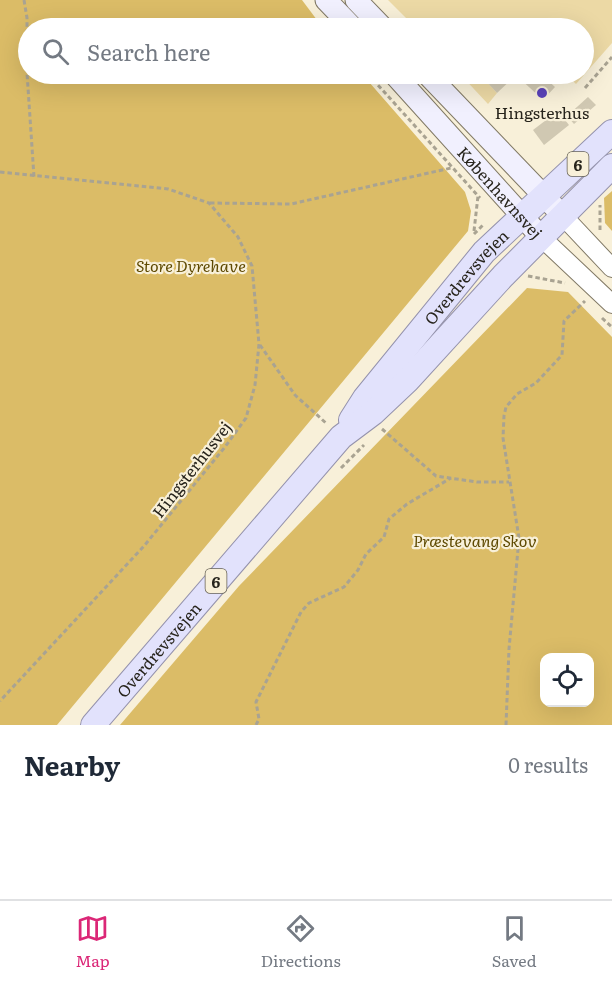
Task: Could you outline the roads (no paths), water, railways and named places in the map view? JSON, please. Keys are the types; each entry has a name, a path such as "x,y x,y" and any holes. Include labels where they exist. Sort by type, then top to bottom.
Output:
{"main road":[{"path":"326,0 343,18"},
{"path":"356,0 373,18"},
{"name":"Københavnsvej","path":"403,84 542,237"},
{"name":"Københavnsvej","path":"437,84 563,216"},
{"name":"Overdrevsvejen","path":"93,725 340,437 359,406 484,252 612,132"},
{"name":"Overdrevsvejen","path":"340,437 373,413 408,380 612,166"}],"street":[{"name":"Københavnsvej","path":"563,216 612,268"},
{"name":"Københavnsvej","path":"542,237 612,304"}],"place":[{"name":"Hingsterhus","path":"542,93"}],"park label":[{"name":"Store Dyrehave","path":"191,265"},
{"name":"Præstevang Skov","path":"475,540"}]}
